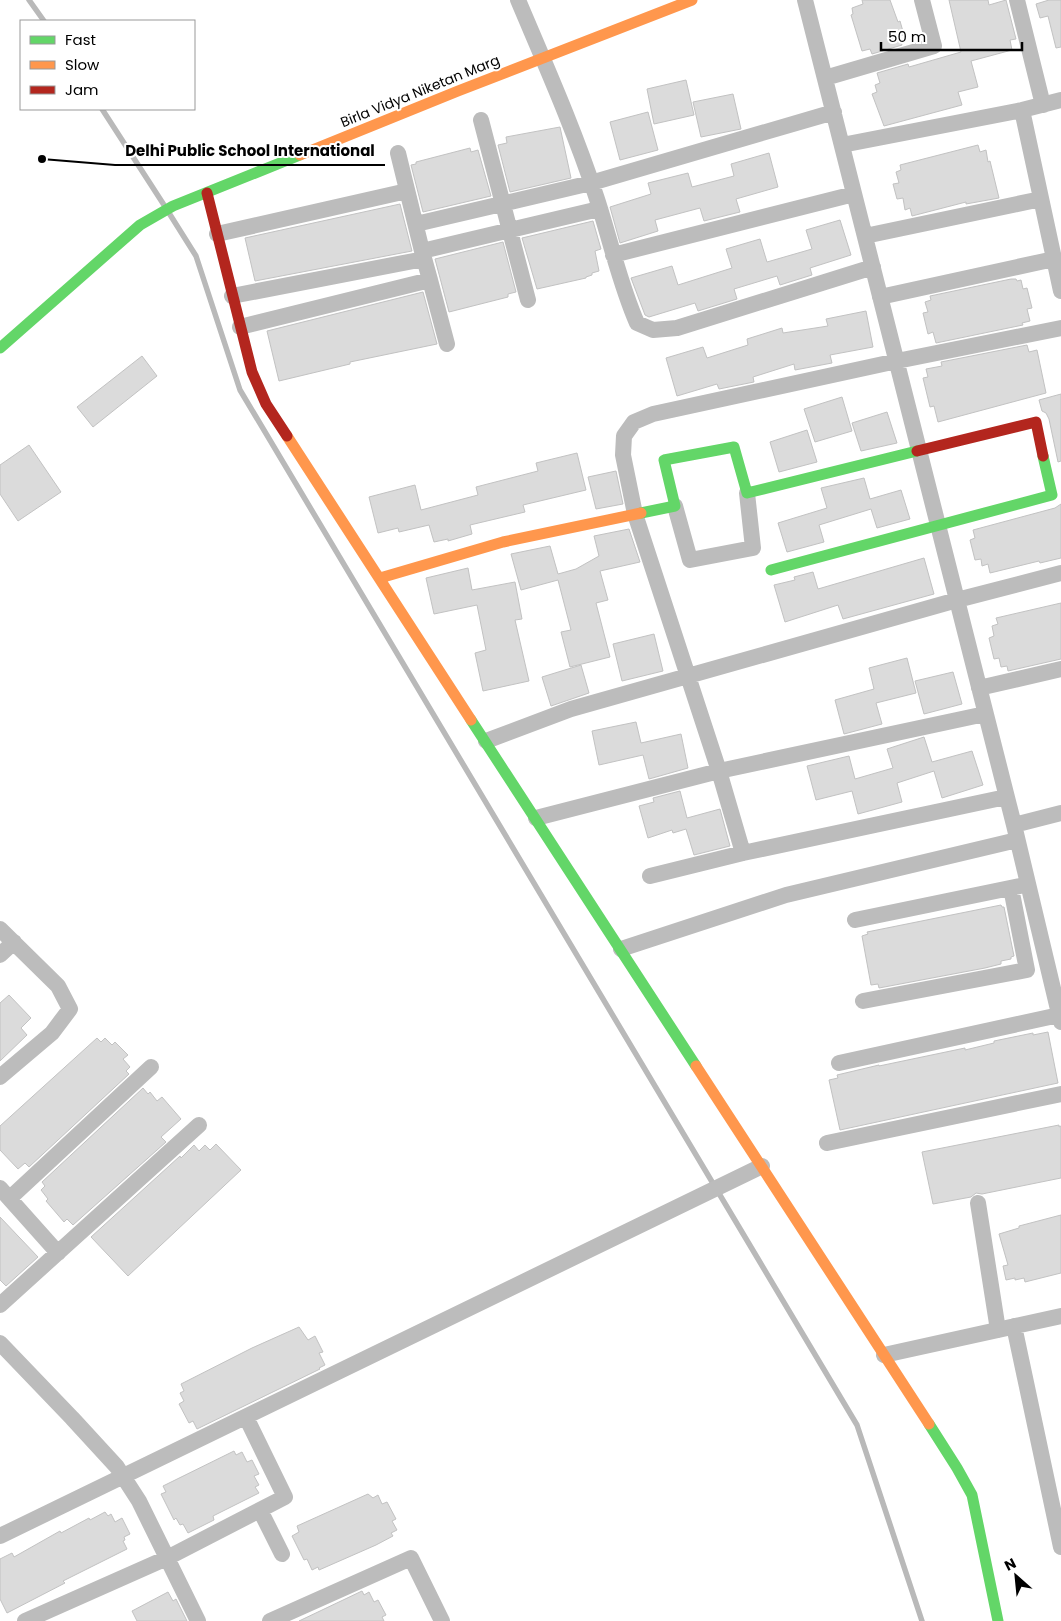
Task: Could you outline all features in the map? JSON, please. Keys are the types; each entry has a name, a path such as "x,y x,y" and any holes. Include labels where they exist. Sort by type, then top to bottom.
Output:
{"street":[{"path":"518,0 543,58 591,183 627,300 637,323 653,330 676,328 873,267"},
{"name":"Birla Vidya Niketan Marg","path":"0,348 140,225 173,206 692,0"},
{"path":"805,0 1016,833 1060,1018 839,1063"},
{"path":"825,78 934,46 922,0"},
{"path":"1017,0 1043,104"},
{"path":"842,145 1022,110 1061,100"},
{"path":"1022,110 1061,291"},
{"path":"416,224 591,183 834,112"},
{"path":"481,120 528,300"},
{"path":"398,153 447,344"},
{"path":"217,234 407,191"},
{"path":"207,193 252,372 266,404 958,1468 972,1494 998,1621"},
{"path":"613,255 854,194"},
{"path":"865,236 1041,199"},
{"path":"232,296 423,255 599,208"},
{"path":"880,297 1054,259"},
{"path":"240,327 430,280"},
{"path":"742,853 719,771 635,514 623,454 624,436 634,422 653,414 897,361 1061,328"},
{"path":"747,493 1036,422 1052,494 771,570"},
{"path":"734,447 747,493 753,548 690,560 676,506 664,460 734,447"},
{"path":"380,578 503,542 676,506"},
{"path":"486,741 571,709 957,600 1061,573"},
{"path":"979,688 1061,669"},
{"path":"536,818 719,771 986,714"},
{"path":"650,876 742,853 1006,797"},
{"path":"621,950 786,895 1016,833 1061,813"},
{"path":"855,920 1028,884"},
{"path":"863,1001 1027,970 1011,888"},
{"path":"0,929 58,986 70,1009 52,1033 0,1077"},
{"path":"0,955 14,942"},
{"path":"58,1253 5,1193 151,1067"},
{"path":"827,1143 1061,1094"},
{"path":"0,1305 199,1124"},
{"path":"0,1536 762,1166"},
{"path":"978,1203 1006,1328 1061,1547"},
{"path":"884,1355 1061,1316"},
{"path":"0,1343 118,1467 139,1500 198,1621"},
{"path":"25,1621 167,1558 285,1497 246,1417"},
{"path":"260,1510 282,1554"},
{"path":"270,1621 411,1558 442,1621"}],"building":[{"path":"862,0 890,0 904,35 899,36 902,45 872,54 870,49 862,51 851,15 853,14 852,8 863,4"},
{"path":"949,0 988,0 989,5 1006,0 1016,39 1010,40 1012,50 971,61 978,87 958,92 962,105 884,126 872,94 877,92 875,85 880,83 877,73 908,64 909,67 961,52"},
{"path":"1049,0 1061,0 1061,47 1056,48 1048,16 1040,18 1036,4"},
{"path":"686,80 694,115 654,124 647,89"},
{"path":"733,94 741,129 701,137 693,102"},
{"path":"648,112 658,150 620,160 610,122"},
{"path":"560,127 571,178 510,192 498,145 507,143 506,137"},
{"path":"978,145 980,152 986,150 999,198 966,204 966,202 912,216 910,208 905,210 903,198 897,199 893,184 899,183 896,172 901,170 900,165"},
{"path":"470,148 471,152 478,150 491,196 423,212 411,165"},
{"path":"769,153 778,187 736,199 740,212 704,221 700,208 655,220 658,231 620,243 610,207 651,194 648,183 688,173 692,187 734,176 731,164"},
{"path":"400,204 412,251 255,281 245,238"},
{"path":"840,220 851,255 810,268 812,275 780,285 777,276 734,289 737,299 698,311 695,303 649,317 645,315 631,278 672,266 678,285 732,268 726,249 760,239 767,262 812,249 806,230"},
{"path":"593,221 601,249 595,251 599,271 592,273 592,275 586,278 537,289 522,238"},
{"path":"503,242 516,292 508,294 508,297 449,312 435,259"},
{"path":"1011,279 1021,280 1023,289 1027,288 1032,308 1027,309 1030,321 1022,323 1023,325 936,343 933,332 928,334 923,313 928,312 925,302 931,300 930,296"},
{"path":"423,292 437,344 350,362 350,364 279,381 267,331"},
{"path":"866,311 873,347 830,355 832,363 795,370 794,364 753,377 754,382 719,389 717,384 677,396 666,358 703,347 707,358 748,345 747,339 782,328 783,333 828,326 826,319"},
{"path":"1027,345 1029,352 1037,350 1046,393 938,422 934,406 930,407 923,378 928,377 926,369 942,366 941,362"},
{"path":"142,356 157,376 93,427 77,407"},
{"path":"1061,394 1061,461 1058,462 1049,419 1046,413 1042,411 1039,400"},
{"path":"842,397 852,431 815,442 804,409"},
{"path":"887,412 897,443 861,451 852,423"},
{"path":"807,430 817,462 779,472 770,442"},
{"path":"29,445 61,492 18,521 0,494 0,465"},
{"path":"577,453 586,490 523,505 525,512 470,525 472,534 448,541 448,539 434,542 429,525 399,532 398,528 378,533 369,497 415,485 421,510 478,495 476,487 538,471 536,463"},
{"path":"616,471 623,504 596,509 588,477"},
{"path":"864,478 870,499 901,490 910,519 877,528 871,509 819,525 824,542 787,552 778,523 827,508 821,488"},
{"path":"1061,504 1061,558 1040,563 1039,561 990,573 988,564 982,566 981,559 975,560 970,540 975,538 973,530 1055,508"},
{"path":"629,529 640,562 600,571 608,600 596,603 610,657 570,667 561,632 571,630 558,580 521,590 511,554 550,546 558,574 576,569 599,556 594,536"},
{"path":"924,558 934,594 843,619 838,605 785,622 774,585 795,580 794,577 813,572 818,589"},
{"path":"468,568 472,590 515,582 522,619 515,620 529,681 483,691 475,653 486,650 477,605 434,614 426,578"},
{"path":"1061,603 1061,659 1008,671 1007,666 1001,667 999,658 994,659 989,638 994,636 992,626 998,624 996,618"},
{"path":"654,634 663,671 622,681 613,644"},
{"path":"907,658 916,693 876,703 882,724 844,734 835,700 874,689 869,668"},
{"path":"581,665 589,693 551,706 542,677"},
{"path":"953,672 962,704 924,714 915,681"},
{"path":"636,722 641,743 681,734 688,768 649,779 643,755 599,765 592,731"},
{"path":"924,737 932,762 972,751 983,785 942,798 934,771 897,783 902,802 858,814 852,791 816,800 807,766 849,756 855,779 893,768 887,749"},
{"path":"680,791 687,818 720,809 730,846 694,855 686,829 673,833 672,830 648,838 639,806 654,802 653,798"},
{"path":"1001,905 1004,907 1014,956 1011,959 985,968 879,988 878,984 871,985 862,936 868,934 867,932"},
{"path":"9,995 31,1018 21,1028 27,1035 0,1061 0,1003"},
{"path":"1048,1032 1058,1083 840,1130 829,1080 838,1078 837,1075 965,1048 965,1050 994,1043 994,1041 1033,1033 1033,1035"},
{"path":"97,1038 101,1042 105,1038 112,1045 115,1042 128,1055 123,1059 130,1067 126,1071 129,1074 29,1167 25,1163 18,1169 0,1150 0,1126"},
{"path":"143,1088 148,1094 150,1092 157,1101 162,1097 181,1119 161,1137 166,1142 73,1225 67,1219 64,1222 46,1201 48,1199 41,1190 45,1186 42,1182"},
{"path":"1059,1125 1059,1127 1061,1126 1061,1178 982,1194 976,1193 971,1197 933,1204 922,1152"},
{"path":"216,1144 241,1170 128,1276 91,1237 194,1145 199,1151 205,1145 210,1150"},
{"path":"1061,1215 1061,1273 1025,1282 1024,1278 1006,1280 1003,1266 1008,1265 999,1234 1019,1228 1019,1226"},
{"path":"0,1217 38,1257 6,1286 0,1280"},
{"path":"299,1327 308,1340 315,1336 323,1352 319,1353 325,1365 197,1429 193,1421 189,1423 179,1404 184,1401 180,1393 184,1391 181,1384 252,1348"},
{"path":"234,1451 236,1455 242,1452 247,1462 252,1460 259,1474 254,1476 259,1485 255,1487 259,1493 213,1516 214,1520 188,1533 183,1524 180,1525 176,1518 174,1520 161,1494 166,1492 163,1486"},
{"path":"368,1494 373,1498 378,1495 382,1504 387,1502 396,1519 392,1521 397,1530 391,1533 393,1536 319,1570 318,1567 312,1570 307,1559 304,1560 292,1536 299,1532 297,1526"},
{"path":"105,1512 108,1516 111,1514 115,1522 122,1518 130,1534 124,1537 125,1540 123,1541 127,1549 63,1581 65,1583 7,1613 0,1599 0,1559 12,1553 14,1557 60,1531 61,1533"},
{"path":"362,1591 364,1595 369,1592 374,1602 378,1600 386,1615 382,1617 384,1621 299,1621"},
{"path":"168,1592 173,1601 176,1599 187,1621 137,1621 132,1611"}],"waterway":[{"path":"29,0 43,20"},
{"path":"103,110 164,205"},
{"path":"169,213 196,256 240,390 857,1425 922,1621"}],"traffic: fast":[{"path":"0,348 140,225 173,206 300,155"},
{"path":"641,513 675,506 664,460 734,447 747,493 917,451"},
{"path":"771,570 1052,495 1043,456"},
{"path":"471,720 696,1066"},
{"path":"929,1424 972,1495 998,1621"}],"traffic: slow":[{"path":"300,155 692,0"},
{"path":"287,436 471,720"},
{"path":"380,578 503,542 641,513"},
{"path":"696,1066 929,1424"}],"traffic: jam":[{"path":"207,193 252,372 266,404 287,436"},
{"path":"917,451 1036,422 1043,456"}],"place":[{"name":"Delhi Public School International","path":"42,159"}]}
